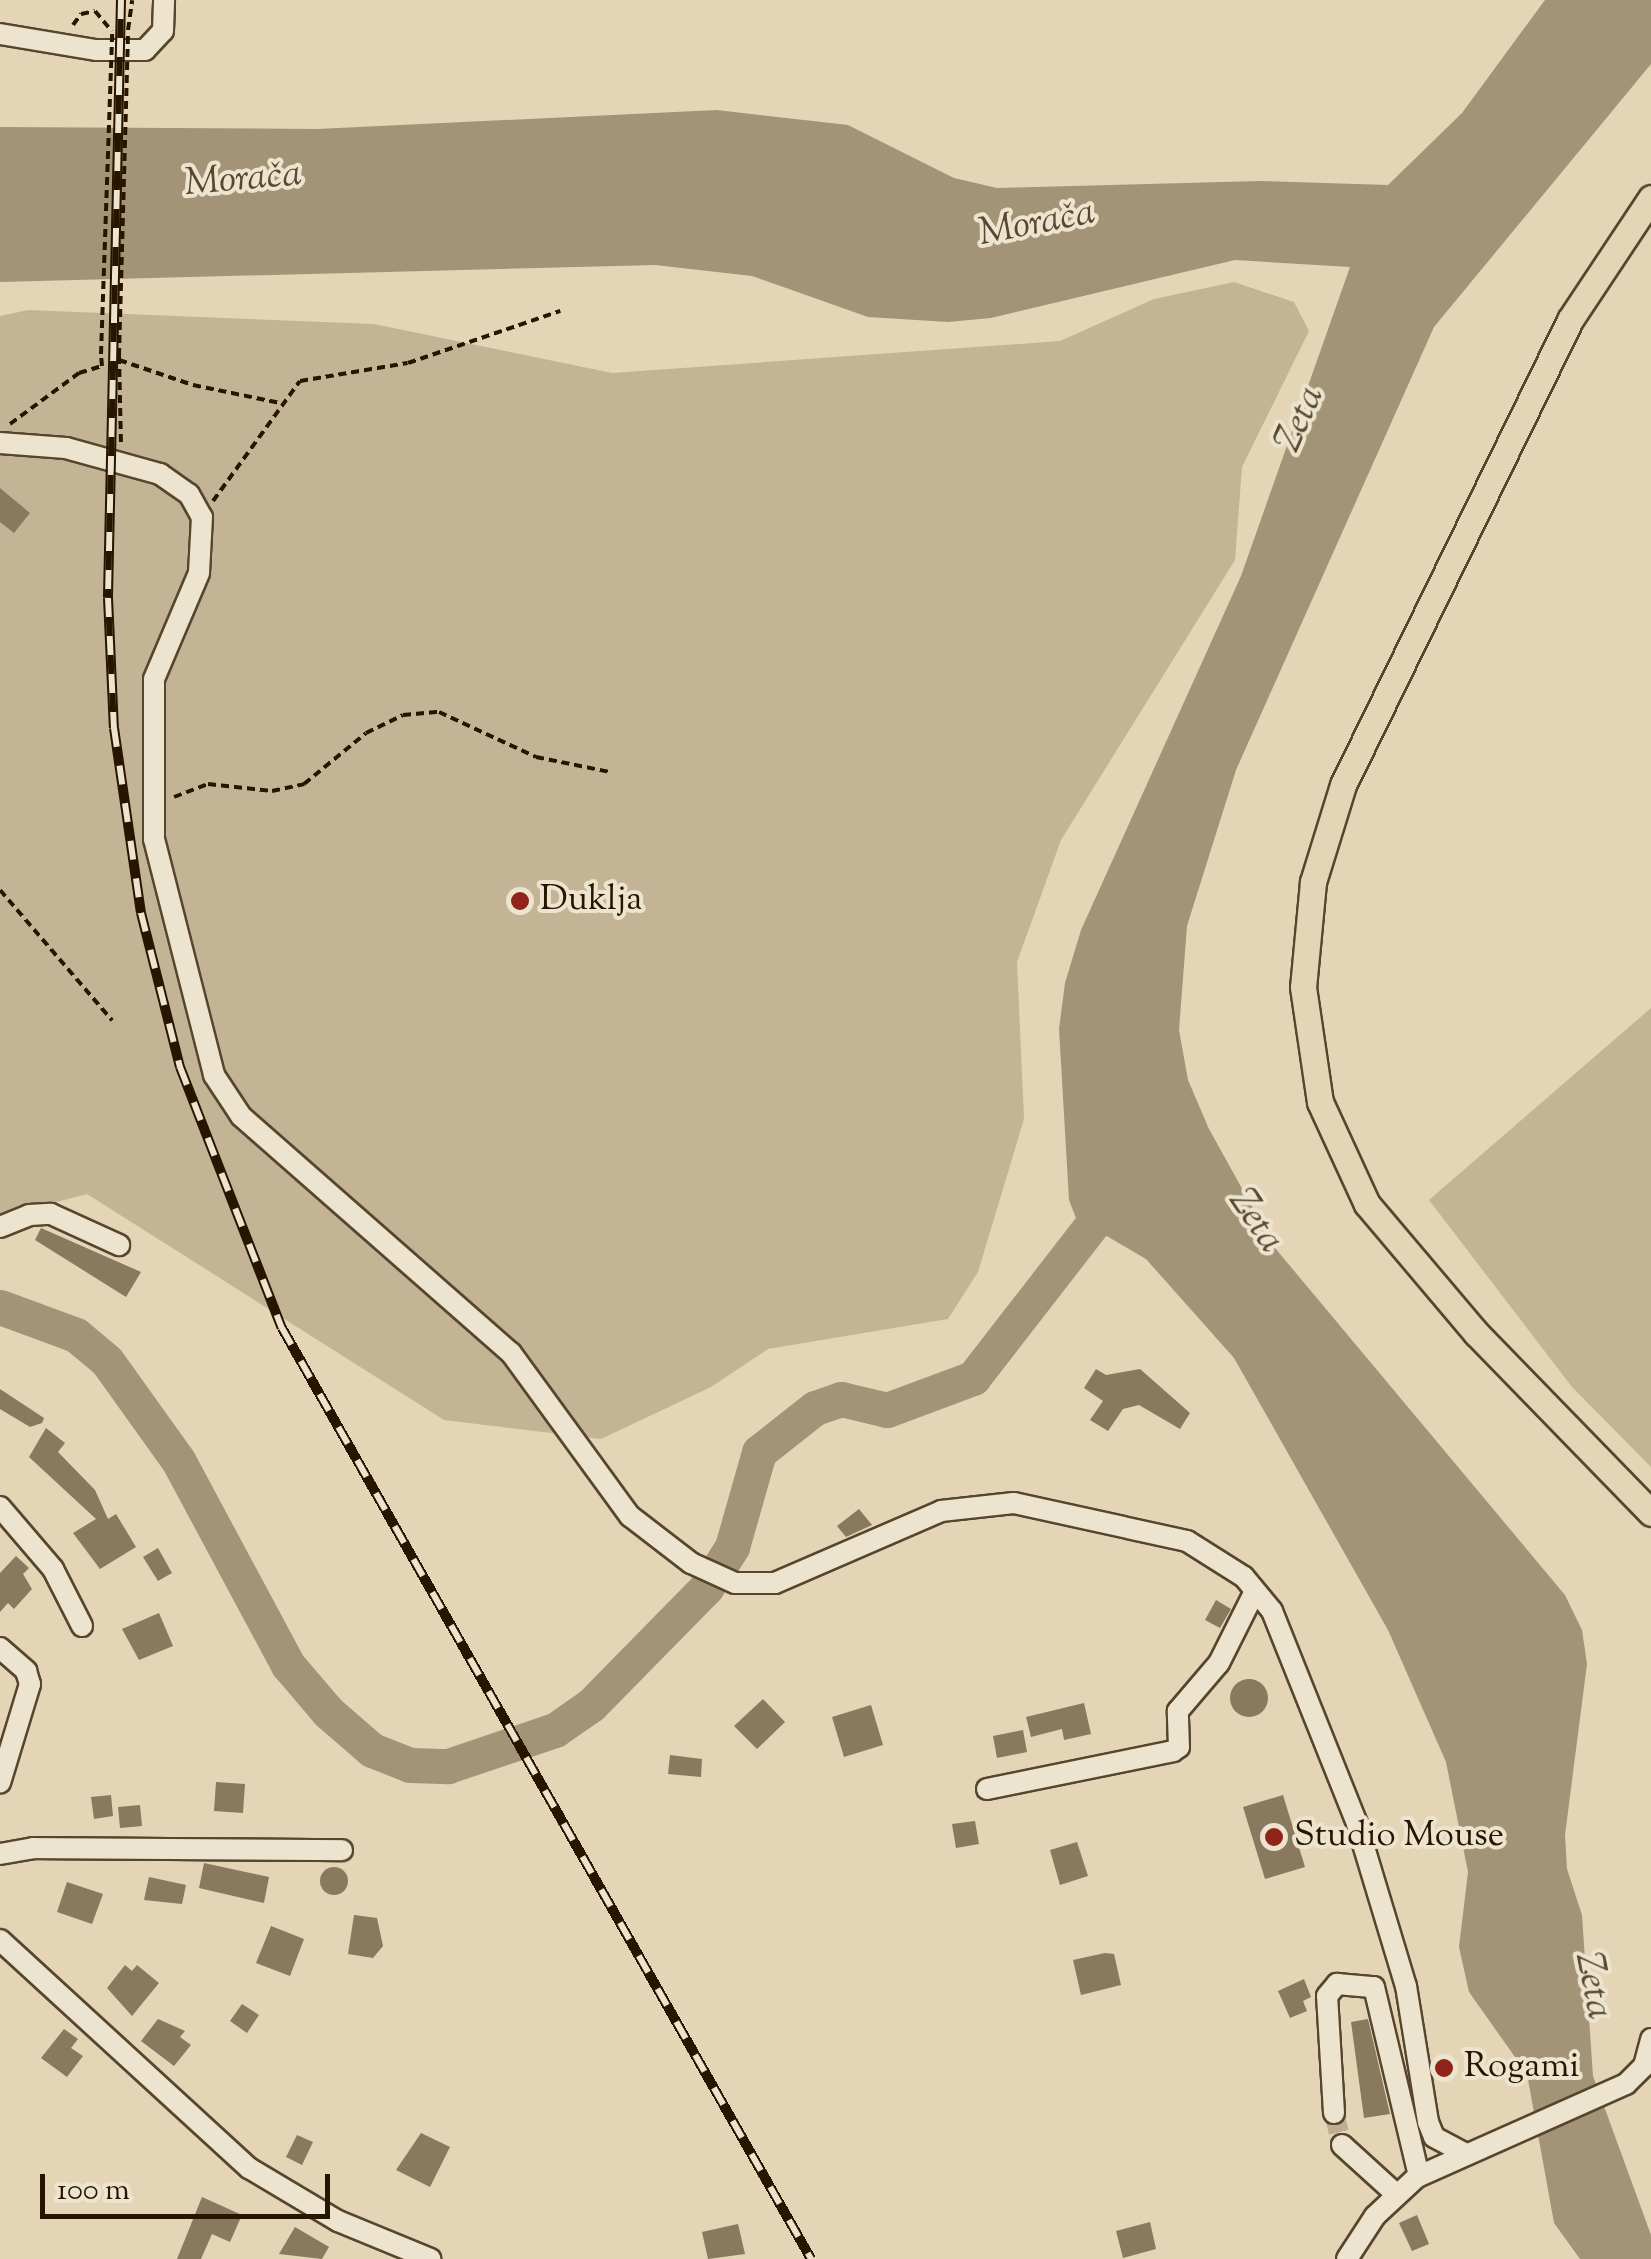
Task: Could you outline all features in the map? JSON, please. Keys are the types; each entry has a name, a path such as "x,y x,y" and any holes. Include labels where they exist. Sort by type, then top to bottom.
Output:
{"main road":[{"path":"1651,198 1574,314 1343,784 1316,867 1303,970 1316,1088 1367,1204 1476,1333 1651,1512"}],"street":[{"path":"0,34 144,50 163,31 164,0"},
{"path":"2,443 123,462 175,483 202,517 199,572 154,680 153,808 162,877 214,1075 228,1099 390,1252 511,1353 630,1516 691,1563 735,1583 774,1583 941,1511 1014,1503 1187,1541 1255,1591 1286,1642 1357,1824 1406,1986 1428,2122 1434,2136 1462,2152"},
{"path":"0,1227 28,1214 51,1214 119,1245"},
{"path":"0,1507 54,1569 82,1626"},
{"path":"987,1789 1179,1747 1178,1711 1219,1662 1255,1591"},
{"path":"0,1648 26,1671 30,1684 0,1784"},
{"path":"0,1854 33,1848 342,1850"},
{"path":"0,1940 249,2168 338,2221 430,2259"},
{"path":"1334,2112 1327,1996 1338,1984 1374,1987 1419,2176"},
{"path":"1346,2259 1396,2194 1419,2176 1462,2152 1626,2084 1644,2066 1651,2040"},
{"path":"1342,2145 1396,2194"}],"path":[{"path":"123,462 119,358 132,0"},
{"path":"2,443 18,415 79,373 102,366 112,31 96,12 81,14 68,44"},
{"path":"202,517 280,403 300,381 319,374 408,363 560,310"},
{"path":"119,358 193,385 280,403"},
{"path":"153,808 208,784 272,791 304,784 366,733 403,715 438,712 536,757 610,772"},
{"path":"0,890 112,1020"}],"shaded area":[{"name":"Duklja","path":"1234,282 1294,302 1309,331 1242,467 1235,560 1061,840 1017,962 1024,1119 978,1272 948,1319 768,1349 711,1387 601,1439 444,1420 87,1194 0,1217 0,316 28,310 374,324 612,373 1060,341 1154,299"},
{"path":"1651,1008 1651,1467 1572,1387 1429,1200"}],"water":[{"path":"1545,0 1651,0 1651,64 1434,327 1236,770 1187,926 1179,1030 1188,1080 1209,1129 1275,1248 1565,1595 1582,1630 1587,1664 1565,1835 1567,1869 1582,1915 1593,2076 1651,2235 1651,2259 1580,2259 1554,2223 1527,2074 1469,1992 1459,1947 1468,1872 1446,1762 1388,1630 1234,1358 1146,1259 1076,1218 1069,1200 1059,1029 1065,983 1081,930 1241,576 1350,267 1235,260 991,318 948,322 868,317 752,276 655,265 0,282 0,127 317,129 717,110 848,125 954,178 997,188 1261,181 1388,185 1462,113"}],"building":[{"path":"0,488 30,513 14,533 0,522"},
{"path":"41,1228 141,1272 126,1297 35,1240"},
{"path":"1096,1369 1106,1375 1140,1369 1190,1413 1180,1429 1139,1405 1123,1409 1108,1431 1090,1420 1103,1401 1084,1388"},
{"path":"0,1389 44,1418 42,1423 30,1427 0,1409"},
{"path":"46,1428 65,1443 58,1452 95,1490 108,1519 116,1514 136,1547 100,1569 73,1533 96,1519 29,1457"},
{"path":"859,1509 872,1525 846,1537 837,1526"},
{"path":"158,1548 172,1573 158,1581 143,1557"},
{"path":"16,1556 29,1568 23,1574 32,1589 14,1609 8,1603 0,1612 0,1573"},
{"path":"1216,1600 1231,1609 1220,1628 1205,1620"},
{"path":"159,1613 173,1646 139,1660 122,1629"},
{"path":"1249,1679 1263,1684 1268,1698 1263,1712 1249,1717 1235,1712 1230,1698 1235,1684"},
{"path":"763,1699 785,1722 757,1749 734,1726"},
{"path":"1084,1703 1091,1734 1064,1740 1062,1729 1031,1737 1026,1717"},
{"path":"871,1705 883,1745 844,1757 832,1717"},
{"path":"1023,1730 1027,1752 997,1758 993,1736"},
{"path":"670,1755 702,1759 701,1777 668,1774"},
{"path":"216,1782 245,1784 243,1813 214,1811"},
{"path":"111,1795 113,1816 94,1819 91,1797"},
{"name":"Studio Mouse","path":"1283,1795 1305,1867 1265,1879 1243,1807"},
{"path":"140,1805 142,1826 120,1828 118,1807"},
{"path":"975,1821 979,1844 956,1848 952,1824"},
{"path":"1077,1842 1088,1876 1060,1885 1050,1850"},
{"path":"204,1863 269,1877 264,1903 199,1888"},
{"path":"334,1867 344,1871 348,1881 344,1891 334,1895 324,1891 320,1881 324,1871"},
{"path":"149,1877 186,1885 182,1904 144,1900"},
{"path":"67,1882 103,1894 92,1924 57,1912"},
{"path":"354,1915 377,1918 383,1946 373,1958 348,1954"},
{"path":"271,1926 304,1939 290,1976 256,1963"},
{"path":"1114,1954 1121,1985 1081,1995 1073,1960"},
{"path":"125,1965 132,1971 137,1965 159,1983 132,2016 107,1988"},
{"path":"1304,1979 1311,1997 1303,2001 1307,2011 1290,2018 1278,1991"},
{"path":"242,2004 259,2015 247,2033 230,2021"},
{"path":"158,2019 185,2031 180,2037 191,2045 174,2066 141,2041"},
{"path":"1368,2019 1390,2114 1364,2118 1351,2022"},
{"path":"64,2029 78,2039 71,2048 83,2056 67,2077 41,2058"},
{"path":"421,2133 450,2147 430,2187 396,2170"},
{"path":"297,2135 313,2142 302,2165 286,2157"},
{"path":"202,2197 242,2215 230,2242 212,2234 201,2259 177,2259"},
{"path":"1417,2215 1429,2244 1412,2251 1399,2223"},
{"path":"1150,2222 1156,2249 1123,2258 1116,2231"},
{"path":"738,2224 745,2254 708,2259 702,2232"},
{"path":"295,2227 329,2247 322,2259 279,2254"}],"waterway":[{"path":"0,1307 76,1335 107,1361 178,1460 288,1665 328,1712 372,1750 410,1765 448,1766 555,1730 591,1705 706,1588 732,1547 759,1452 815,1408 841,1399 887,1410 973,1378 1119,1190"}],"tunnel":[{"path":"1334,2113 1342,2145"}],"railway":[{"path":"121,0 108,598 114,728 141,913 180,1067 282,1328 811,2259"}],"place":[{"name":"Duklja","path":"520,901"},
{"name":"Studio Mouse","path":"1274,1837"},
{"name":"Rogami","path":"1444,2068"}],"water label":[{"name":"Morača","path":"243,181"},
{"name":"Morača","path":"1037,225"},
{"name":"Zeta","path":"1302,420"},
{"name":"Zeta","path":"1254,1222"},
{"name":"Zeta","path":"1591,1986"}]}
